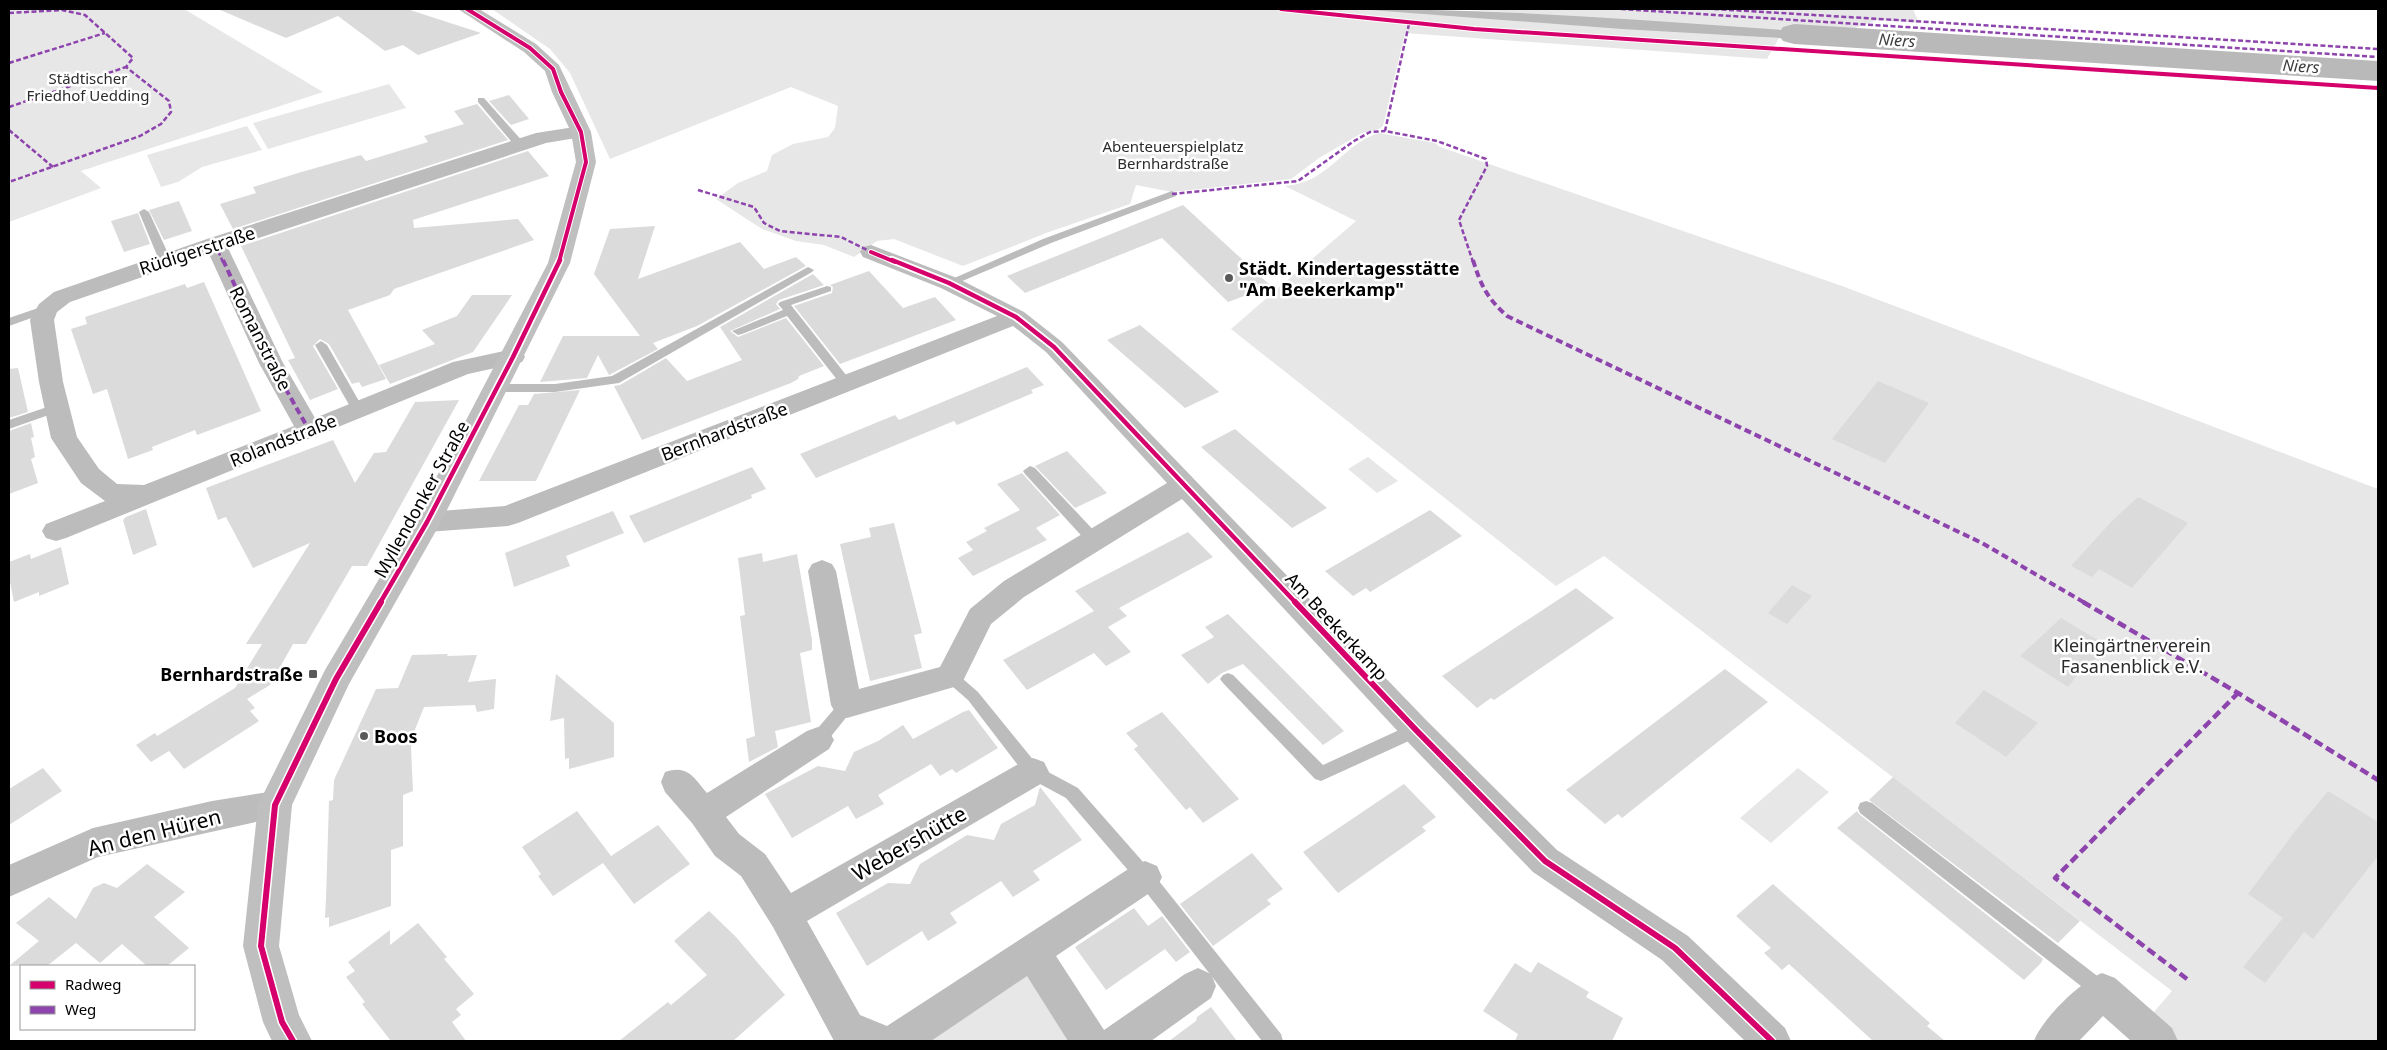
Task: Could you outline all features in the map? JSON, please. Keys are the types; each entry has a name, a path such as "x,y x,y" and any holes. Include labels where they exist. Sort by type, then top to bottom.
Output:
{"street":[{"name":"Myllendonker Straße","path":"293,1041 282,1022 260,946 275,805 336,679 427,522 513,358 559,263 586,162 581,132 561,92 553,69 530,48 467,9"},
{"name":"Rüdigerstraße","path":"45,315 62,297 165,260 543,137 581,132"},
{"name":"Romanstraße","path":"215,244 271,363 309,430"},
{"name":"Am Beekerkamp","path":"871,252 949,283 1016,317 1054,347 1416,730 1545,861 1675,948 1772,1041"},
{"path":"45,315 56,408 64,438 90,476 111,493 147,495"},
{"name":"Bernhardstraße","path":"427,522 508,516 1016,317"},
{"name":"Rolandstraße","path":"56,530 462,367 513,358"},
{"path":"822,571 847,705 950,676 980,617 1014,589 1185,485"},
{"path":"704,813 818,740"},
{"name":"Webershütte","path":"785,914 1033,772"},
{"path":"677,782 704,813 727,845 753,864 785,914 853,1037"},
{"name":"An den Hüren","path":"9,881 93,843 212,816 275,805"},
{"path":"898,1041 1033,953 1145,876"},
{"path":"1033,953 1090,1041"},
{"path":"1119,1041 1198,986"},
{"path":"2054,1041 2102,991 2158,1041"}],"lane":[{"path":"481,100 520,145"},
{"path":"949,283 1047,241 1172,194"},
{"path":"144,212 165,260"},
{"path":"497,388 555,388 615,380 808,270"},
{"path":"827,289 784,304 846,383"},
{"path":"738,330 790,311"},
{"path":"9,322 45,315"},
{"path":"321,345 358,410"},
{"path":"9,425 56,408"},
{"path":"1030,471 1094,540"},
{"path":"950,676 973,696 1033,772 1072,793 1145,876 1274,1041"},
{"path":"1228,679 1321,774 1416,730"},
{"path":"818,740 847,705"},
{"path":"1866,808 2102,991"}],"green space":[{"name":"Städtischer Friedhof Uedding","path":"9,9 184,9 323,92 81,171 101,188 9,222"},
{"name":"Abenteuerspielplatz Bernhardstraße","path":"492,9 1357,9 1779,38 1767,59 1405,33 1383,126 1379,129 1362,133 1319,158 1291,179 1172,192 1136,185 1130,204 1046,233 963,266 894,239 877,241 854,257 824,245 796,241 762,229 716,199 738,183 767,171 772,155 793,144 828,137 835,128 838,106 791,87 610,159 570,73 550,49"},
{"path":"1455,9 1913,9 1919,23 1878,20 1838,34"},
{"path":"389,84 406,108 268,149 253,123"},
{"path":"247,126 262,150 202,167 178,182 161,187 147,155"},
{"name":"Kleingärtnerverein Fasanenblick e.V.","path":"1379,133 1435,143 1440,147 1842,286 2378,489 2378,1041 2173,1041 2147,1020 2172,991 1604,556 1556,586 1231,329 1356,221 1285,186 1313,178 1354,146"},
{"path":"1368,457 1398,481 1377,493 1348,469"},
{"path":"1798,768 1829,792 1771,843 1740,818"},
{"path":"1021,970 1038,971 1074,1038 1072,1041 917,1041"}],"shaded area":[{"path":"1357,9 1547,14 1674,22 1864,36 1865,43 1622,29"}],"building":[{"path":"218,9 407,9 481,33 418,55 403,45 385,51 338,16 286,38"},
{"path":"509,95 529,119 511,125 489,101"},
{"path":"477,104 508,140 233,229 220,204 256,193 253,187 298,173 361,155 366,161 428,142 424,136 464,124 454,111"},
{"path":"528,151 549,176 413,220 414,228 518,219 534,240 394,289 390,295 348,310 386,379 362,387 359,382 352,384 329,344 320,339 313,346 338,389 310,400 288,360 295,358 241,246"},
{"path":"179,201 192,231 164,240 149,210"},
{"path":"1183,205 1271,286 1228,302 1162,238 1025,293 1007,276"},
{"path":"138,213 150,244 124,252 111,221"},
{"path":"655,226 638,279 740,242 764,269 796,257 806,266 697,326 653,343 658,349 609,375 598,355 587,378 540,382 563,336 640,336 594,274 610,229"},
{"path":"869,271 903,308 935,297 956,320 840,364 794,306 832,293 833,287 830,285"},
{"path":"813,274 824,285 779,300 776,304 780,309 730,331 738,337 786,318 824,366 799,376 798,379 791,383 642,440 614,386 620,385 666,358 687,381 742,360 720,327"},
{"path":"204,282 261,411 197,435 195,430 152,447 153,450 128,459 107,389 93,394 71,329 87,324 85,317 185,284 187,288"},
{"path":"472,295 512,295 473,352 390,384 379,365 435,344 422,330 457,316"},
{"path":"1140,325 1219,392 1185,408 1107,340"},
{"path":"1027,367 1044,385 1031,390 1033,393 957,425 954,421 816,478 800,454 895,415 899,420"},
{"path":"18,368 28,412 9,418 9,369"},
{"path":"1878,381 1929,403 1885,463 1832,439"},
{"path":"580,390 536,481 479,481 519,405 528,405 534,394"},
{"path":"459,400 367,566 352,566 306,644 293,644 270,685 247,699 255,708 250,711 259,721 184,769 169,751 151,762 136,745 155,733 157,736 235,688 262,644 246,644 310,543 253,568 226,517 218,520 206,488 333,440 355,483 374,453 386,452 415,402"},
{"path":"31,423 34,437 31,438 35,457 31,459 38,483 9,494 9,431"},
{"path":"1235,429 1327,508 1292,528 1201,447"},
{"path":"1067,451 1107,493 1075,508 1035,466"},
{"path":"752,467 766,489 751,495 752,498 644,543 629,516"},
{"path":"1022,473 1060,515 1036,528 1047,540 973,576 958,558 973,550 966,542 987,531 984,528 1020,510 997,484"},
{"path":"2138,497 2188,523 2132,588 2099,569 2092,577 2071,566 2112,521"},
{"path":"146,509 157,545 133,555 123,520"},
{"path":"1430,510 1462,536 1370,592 1366,588 1353,596 1325,571"},
{"path":"613,511 624,533 566,556 570,566 514,587 505,553"},
{"path":"894,523 922,633 914,635 922,668 870,681 840,544 871,537 869,528"},
{"path":"1188,532 1213,557 1119,608 1127,616 1108,627 1131,652 1106,666 1094,653 1027,690 1003,660 1094,611 1075,591"},
{"path":"61,547 69,584 39,596 39,592 14,602 9,577 9,562 30,554 31,559"},
{"path":"762,553 763,562 797,554 812,640 812,650 800,653 811,722 775,731 778,747 749,762 746,739 755,736 740,616 745,615 738,558"},
{"path":"1792,585 1812,596 1787,624 1768,613"},
{"path":"1576,588 1614,618 1494,700 1491,698 1477,708 1442,676"},
{"path":"1228,614 1344,731 1323,745 1243,664 1222,673 1208,684 1181,655 1214,637 1205,627"},
{"path":"2061,618 2109,647 2078,674 2068,687 2020,656"},
{"path":"448,654 447,656 477,655 468,682 496,679 494,709 477,712 475,705 424,707 414,732 411,748 413,791 403,795 403,846 391,850 391,906 329,927 329,917 325,918 329,801 333,800 334,780 376,689 398,688 412,655"},
{"path":"1725,669 1768,702 1622,818 1618,814 1605,824 1566,790"},
{"path":"556,674 614,723 614,757 569,769 569,758 565,759 564,718 550,721"},
{"path":"1984,690 2038,723 2006,757 1955,723"},
{"path":"969,710 998,748 956,773 952,769 940,776 931,764 878,795 884,804 856,819 848,806 792,838 765,794 818,766 845,771 854,752 878,741 903,725 913,739"},
{"path":"1162,712 1239,799 1203,823 1190,807 1186,810 1134,749 1138,746 1126,733"},
{"path":"43,768 62,791 9,825 9,789"},
{"path":"1893,777 2080,921 2058,943 1869,800"},
{"path":"1404,784 1436,817 1422,827 1426,831 1338,893 1303,852"},
{"path":"1040,787 1082,840 1033,871 1040,880 1013,897 1001,881 950,913 957,923 928,941 922,931 867,966 836,913 888,883 910,884 920,864 967,835 994,840 1001,824 1035,805"},
{"path":"2328,791 2378,822 2378,856 2313,939 2304,932 2265,983 2243,967 2283,918 2248,894"},
{"path":"577,811 611,856 658,825 690,864 634,904 603,863 553,896 538,876 541,874 522,847"},
{"path":"1857,811 2043,959 2041,963 2024,980 1837,828"},
{"path":"1252,853 1283,889 1267,900 1271,904 1213,946 1180,904"},
{"path":"147,864 185,892 154,917 189,948 168,965 146,965 122,944 100,963 76,943 48,965 9,966 39,941 16,923 49,897 76,919 93,888 104,883 117,888"},
{"path":"1773,884 1930,1023 1927,1026 1945,1041 1873,1041 1789,964 1782,970 1764,953 1771,948 1736,916"},
{"path":"1134,908 1148,926 1162,916 1190,952 1176,962 1165,949 1106,990 1075,947"},
{"path":"709,911 736,937 785,995 733,1041 619,1041 668,1002 671,1005 707,975 674,941"},
{"path":"418,923 447,957 444,959 474,994 456,1009 461,1015 452,1022 466,1041 391,1041 362,1004 365,1002 346,977 355,971 348,962 390,930 390,945"},
{"path":"1538,962 1589,992 1586,997 1623,1018 1612,1041 1515,1041 1518,1034 1483,1011 1515,963 1531,973"},
{"path":"1211,1007 1237,1041 1169,1041 1196,1021 1197,1017"}],"waterway":[{"name":"Niers","path":"1794,34 2378,71"}],"marked path":[{"path":"1621,9 2378,57"},
{"path":"1714,9 2378,49"},
{"path":"9,13 62,10 85,15 133,58 126,67 169,101 171,112 161,124 140,136 9,182"},
{"path":"1409,24 1385,131 1437,141 1486,159 1487,166 1468,206 1459,220 1481,285 1490,301 1507,316 1982,543 2238,693 2378,780"},
{"path":"9,63 105,33"},
{"path":"9,107 126,67"},
{"path":"9,130 53,167"},
{"path":"1172,194 1298,181 1354,141 1370,132 1385,131"},
{"path":"698,190 754,207 764,223 780,231 841,237 871,252"},
{"path":"215,244 271,363 309,430"},
{"path":"2187,979 2055,878 2238,693"}],"cycle path":[{"path":"293,1041 282,1022 261,946 275,805 336,679 427,522 513,357 559,263 578,198 586,162 581,132 561,92 553,69 530,48 467,9"},
{"path":"1281,9 1474,29 2378,88"},
{"path":"871,252 949,283 1016,317 1054,347 1416,730 1545,861 1675,948 1772,1041"}],"place":[{"name":"Städt. Kindertagesstätte \"Am Beekerkamp\"","path":"1229,278"},
{"name":"Bernhardstraße","path":"313,674"},
{"name":"Boos","path":"364,736"}]}
